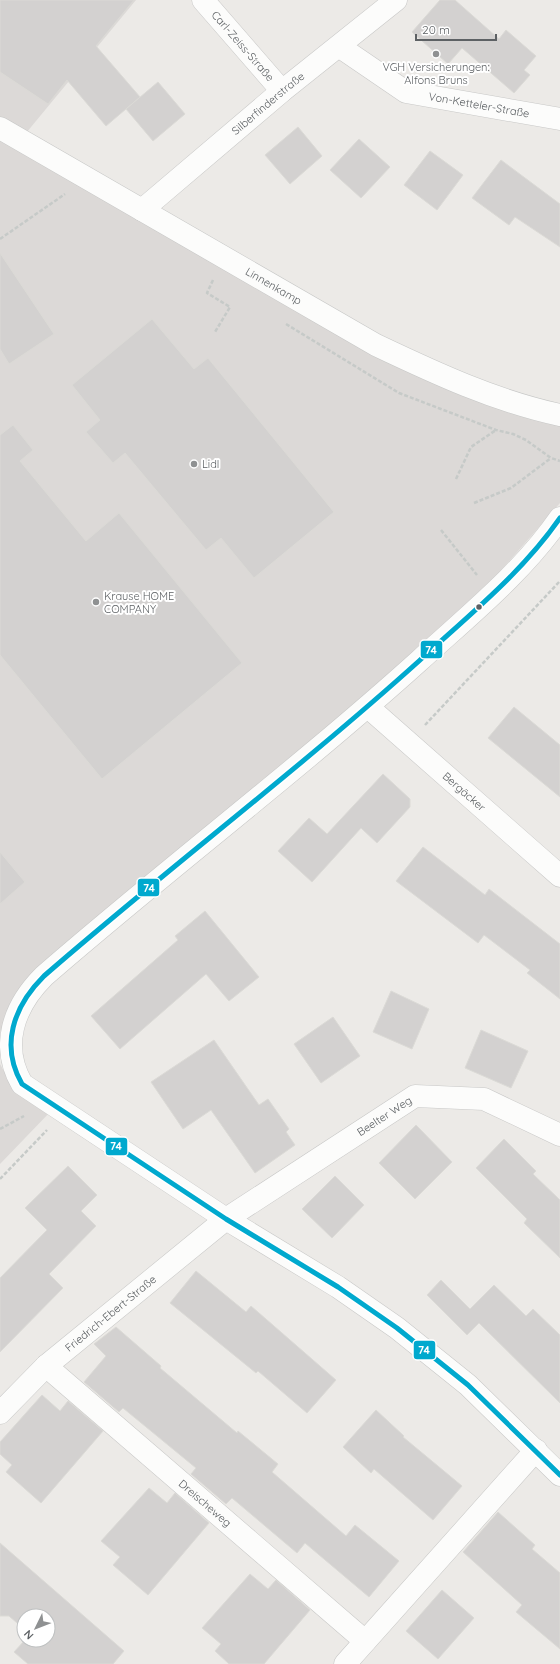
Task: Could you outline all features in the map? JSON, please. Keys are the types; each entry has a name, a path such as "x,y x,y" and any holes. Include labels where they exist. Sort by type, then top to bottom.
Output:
{"street":[{"name":"Carl-Zeiss-Straße","path":"203,0 282,91"},
{"name":"Silberfinderstraße","path":"142,210 282,91 340,47 396,0"},
{"name":"Von-Ketteler-Straße","path":"340,47 406,92 560,119"},
{"name":"Linnenkamp","path":"0,128 376,345 440,375 499,398 537,410 560,415"},
{"path":"560,518 534,551 492,595 368,707 44,976 13,1011 4,1028 1,1043 3,1058 16,1079 226,1219 338,1287 422,1346 496,1411 560,1475"},
{"name":"Bergäcker","path":"368,707 560,876"},
{"name":"Beelter Weg","path":"226,1219 415,1096 484,1099 560,1134"},
{"name":"Friedrich-Ebert-Straße","path":"0,1413 46,1366 226,1219"},
{"name":"Dreischeweg","path":"46,1366 365,1640"},
{"path":"344,1664 536,1450"}],"path":[{"path":"0,240 67,193"},
{"path":"213,280 207,293 230,307 215,332"},
{"path":"456,479 471,447 496,430 513,434 526,440 552,458 560,461"},
{"path":"474,503 511,488 552,458"},
{"path":"441,530 492,595"},
{"path":"408,743 560,581"},
{"path":"0,1179 64,1112"}],"shaded area":[{"path":"0,0 136,0 17,144 143,219 560,423 560,503 478,597 12,1003 0,1032"},
{"path":"0,1064 9,1080 51,1111 0,1164"}],"building":[{"path":"0,0 134,0 96,46 140,97 106,126 67,80 48,104 0,72"},
{"path":"440,0 455,0 499,39 506,30 536,56 524,70 530,75 514,93 462,48 448,64 412,32"},
{"path":"158,82 185,114 153,141 126,109"},
{"path":"298,127 322,156 290,184 265,155"},
{"path":"359,139 390,167 361,198 330,170"},
{"path":"430,151 463,175 437,210 404,185"},
{"path":"501,160 560,204 560,247 515,217 509,225 472,198"},
{"path":"0,253 54,334 9,364 0,349"},
{"path":"152,319 194,369 208,358 334,512 254,578 221,538 206,550 125,453 113,463 86,432 100,420 72,385"},
{"name":"Krause HOME COMPANY","path":"13,425 33,450 20,461 86,541 119,513 242,663 102,779 0,655 0,435"},
{"path":"514,707 560,745 560,797 488,738"},
{"path":"383,774 410,799 410,807 377,843 361,828 312,882 278,851 309,818 327,834"},
{"path":"423,847 485,895 489,889 560,944 560,999 527,973 530,970 484,935 478,943 396,881"},
{"path":"0,852 25,882 0,904"},
{"path":"205,911 259,977 229,1001 206,974 120,1049 91,1016 178,940 175,936"},
{"path":"391,991 429,1009 412,1049 373,1032"},
{"path":"333,1017 360,1056 321,1083 294,1044"},
{"path":"481,1030 528,1051 511,1088 465,1068"},
{"path":"214,1040 259,1105 268,1099 289,1129 286,1132 295,1145 255,1173 211,1110 183,1129 151,1082"},
{"path":"416,1125 452,1162 415,1199 379,1163"},
{"path":"504,1139 536,1171 533,1174 560,1200 560,1258 524,1223 527,1219 476,1168"},
{"path":"68,1166 97,1195 81,1211 96,1226 49,1274 63,1288 0,1352 0,1278 47,1230 25,1208"},
{"path":"335,1176 364,1205 332,1238 302,1209"},
{"path":"196,1271 246,1312 251,1306 336,1380 307,1413 258,1371 256,1373 170,1303"},
{"path":"441,1280 470,1309 494,1285 526,1316 533,1309 560,1335 560,1403 479,1323 467,1335 427,1295"},
{"path":"116,1327 161,1366 160,1368 237,1433 238,1431 278,1464 272,1472 346,1536 355,1525 399,1561 369,1597 305,1543 297,1553 232,1498 226,1504 191,1474 196,1468 123,1408 119,1412 84,1382 106,1356 94,1344"},
{"path":"42,1395 60,1411 68,1401 103,1431 41,1503 6,1472 12,1465 0,1454 0,1442"},
{"path":"376,1410 404,1436 403,1437 462,1486 433,1520 374,1469 371,1473 343,1447"},
{"path":"149,1488 167,1503 175,1493 209,1523 148,1595 113,1565 120,1557 101,1541"},
{"path":"498,1512 535,1545 532,1549 560,1573 560,1649 516,1612 522,1605 463,1552"},
{"path":"0,1543 124,1651 113,1664 28,1664 14,1652 18,1648 56,1648 56,1608 16,1608 16,1622 9,1616 0,1616"},
{"path":"250,1574 268,1589 276,1580 310,1610 264,1664 229,1664 215,1651 221,1644 202,1628"},
{"path":"442,1590 474,1618 438,1659 406,1631"}],"transit line":[{"name":"74","path":"560,518 512,576 419,661 327,741 90,936 44,976 24,1001 13,1027 11,1041 15,1070 22,1084 226,1219 338,1287 397,1328 468,1385 560,1475"}],"place":[{"name":"VGH Versicherungen: Alfons Bruns","path":"436,54"},
{"name":"Lidl","path":"194,464"},
{"name":"Krause HOME COMPANY","path":"96,602"}]}
